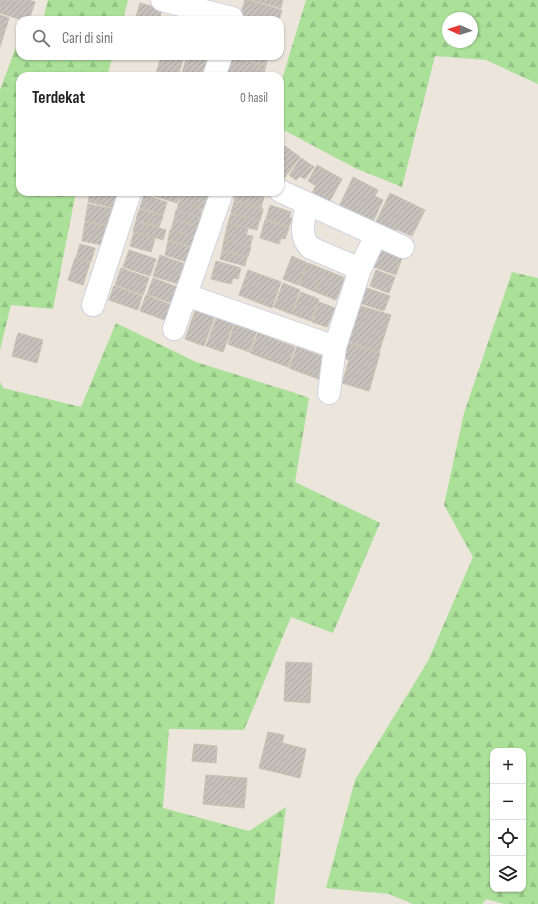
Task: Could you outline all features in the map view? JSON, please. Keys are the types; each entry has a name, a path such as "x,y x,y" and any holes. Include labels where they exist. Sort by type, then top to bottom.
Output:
{"street":[{"path":"162,0 234,13"},
{"path":"215,72 220,60"},
{"path":"284,193 403,247"},
{"path":"93,305 129,196"},
{"path":"174,329 221,196"},
{"path":"308,204 303,229 303,236 308,245 360,269"},
{"path":"329,393 336,347 360,269 376,235"},
{"path":"186,295 336,347"}],"green space":[{"path":"48,0 128,0 124,16 44,16"},
{"path":"306,0 538,0 538,84 486,60 435,56 402,187 355,168 284,130 284,73"},
{"path":"16,47 16,60 112,60 108,72 16,72 16,196 75,196 53,309 11,305 0,350 0,90"},
{"path":"512,272 538,278 538,904 504,904 486,899 482,904 413,904 389,894 326,888 355,780 428,661 473,557 444,505 464,413"},
{"path":"116,323 196,362 309,398 295,482 380,523 333,633 291,617 244,730 169,729 163,808 249,831 286,807 274,904 0,904 0,381 3,388 81,407"}],"building":[{"path":"0,0 29,0 35,2 30,16 16,16 16,18 0,13"},
{"path":"245,0 282,10 280,16 240,16"},
{"path":"252,0 283,0 281,8"},
{"path":"140,3 162,9 160,16 136,16"},
{"path":"0,15 9,18 0,47"},
{"path":"160,60 183,60 179,72 157,72"},
{"path":"186,60 215,60 211,72 182,72"},
{"path":"230,60 243,60 266,66 264,72 227,72"},
{"path":"248,60 267,60 266,65"},
{"path":"285,146 300,157 284,178"},
{"path":"301,158 314,167 305,179 300,176 296,180 289,175"},
{"path":"317,165 342,179 327,206 310,196 316,186 308,181"},
{"path":"353,177 378,190 375,196 383,200 371,226 338,209"},
{"path":"390,193 425,210 412,236 396,229 393,235 374,226"},
{"path":"89,196 124,196 115,208 88,202"},
{"path":"144,196 167,202 163,215 140,208"},
{"path":"155,196 179,196 177,203"},
{"path":"180,196 195,196 206,199 203,209 179,202"},
{"path":"196,196 214,196 215,202"},
{"path":"235,196 264,197 261,208 234,201"},
{"path":"179,202 202,209 200,217 177,210"},
{"path":"234,202 263,209 260,221 231,213"},
{"path":"88,204 114,209 111,226 85,221"},
{"path":"270,205 291,212 289,217 292,218 289,227 266,219"},
{"path":"139,209 163,216 159,227 136,220"},
{"path":"176,210 202,218 200,227 174,219"},
{"path":"231,214 259,221 257,230 228,223"},
{"path":"174,220 199,227 196,237 171,230"},
{"path":"265,220 289,228 285,239 281,238 279,244 260,238"},
{"path":"136,221 166,230 163,240 133,231"},
{"path":"85,222 112,227 108,246 82,241"},
{"path":"228,223 248,229 246,235 253,236 250,246 224,240"},
{"path":"170,230 194,237 192,247 168,240"},
{"path":"134,232 155,238 151,252 130,246"},
{"path":"224,240 251,247 248,257 222,250"},
{"path":"168,241 191,248 187,262 165,255"},
{"path":"80,244 95,248 91,262 76,258"},
{"path":"382,247 403,255 396,275 374,267"},
{"path":"129,250 156,259 150,276 123,267"},
{"path":"222,251 247,257 245,266 220,259"},
{"path":"160,255 185,264 178,284 153,276"},
{"path":"292,256 307,263 298,285 283,279"},
{"path":"75,258 90,263 83,285 68,280"},
{"path":"216,261 241,268 238,279 233,278 231,284 211,279"},
{"path":"308,263 325,270 316,292 299,285"},
{"path":"121,268 149,278 143,295 115,285"},
{"path":"248,270 281,282 272,308 239,295"},
{"path":"326,270 345,278 336,300 316,292"},
{"path":"376,270 395,277 389,293 370,286"},
{"path":"153,278 180,288 174,304 147,294"},
{"path":"283,283 300,290 291,314 274,307"},
{"path":"114,286 142,296 138,310 109,300"},
{"path":"361,286 390,296 384,311 356,302"},
{"path":"301,292 319,299 311,321 292,314"},
{"path":"146,295 179,308 173,323 140,311"},
{"path":"319,302 335,308 327,327 312,322"},
{"path":"198,303 217,310 204,346 185,339"},
{"path":"354,304 391,315 379,352 343,340"},
{"path":"219,310 236,317 223,352 206,346"},
{"path":"235,323 257,331 249,352 228,344"},
{"path":"18,333 43,340 37,363 12,356"},
{"path":"258,333 295,347 288,367 250,353"},
{"path":"345,342 380,353 369,391 342,383 349,360 341,357"},
{"path":"297,347 329,359 321,380 289,368"},
{"path":"286,662 312,663 310,703 284,701"},
{"path":"268,732 284,735 282,743 306,749 300,778 259,768"},
{"path":"194,744 217,746 216,763 192,761"},
{"path":"206,775 247,778 244,808 203,804"}]}
